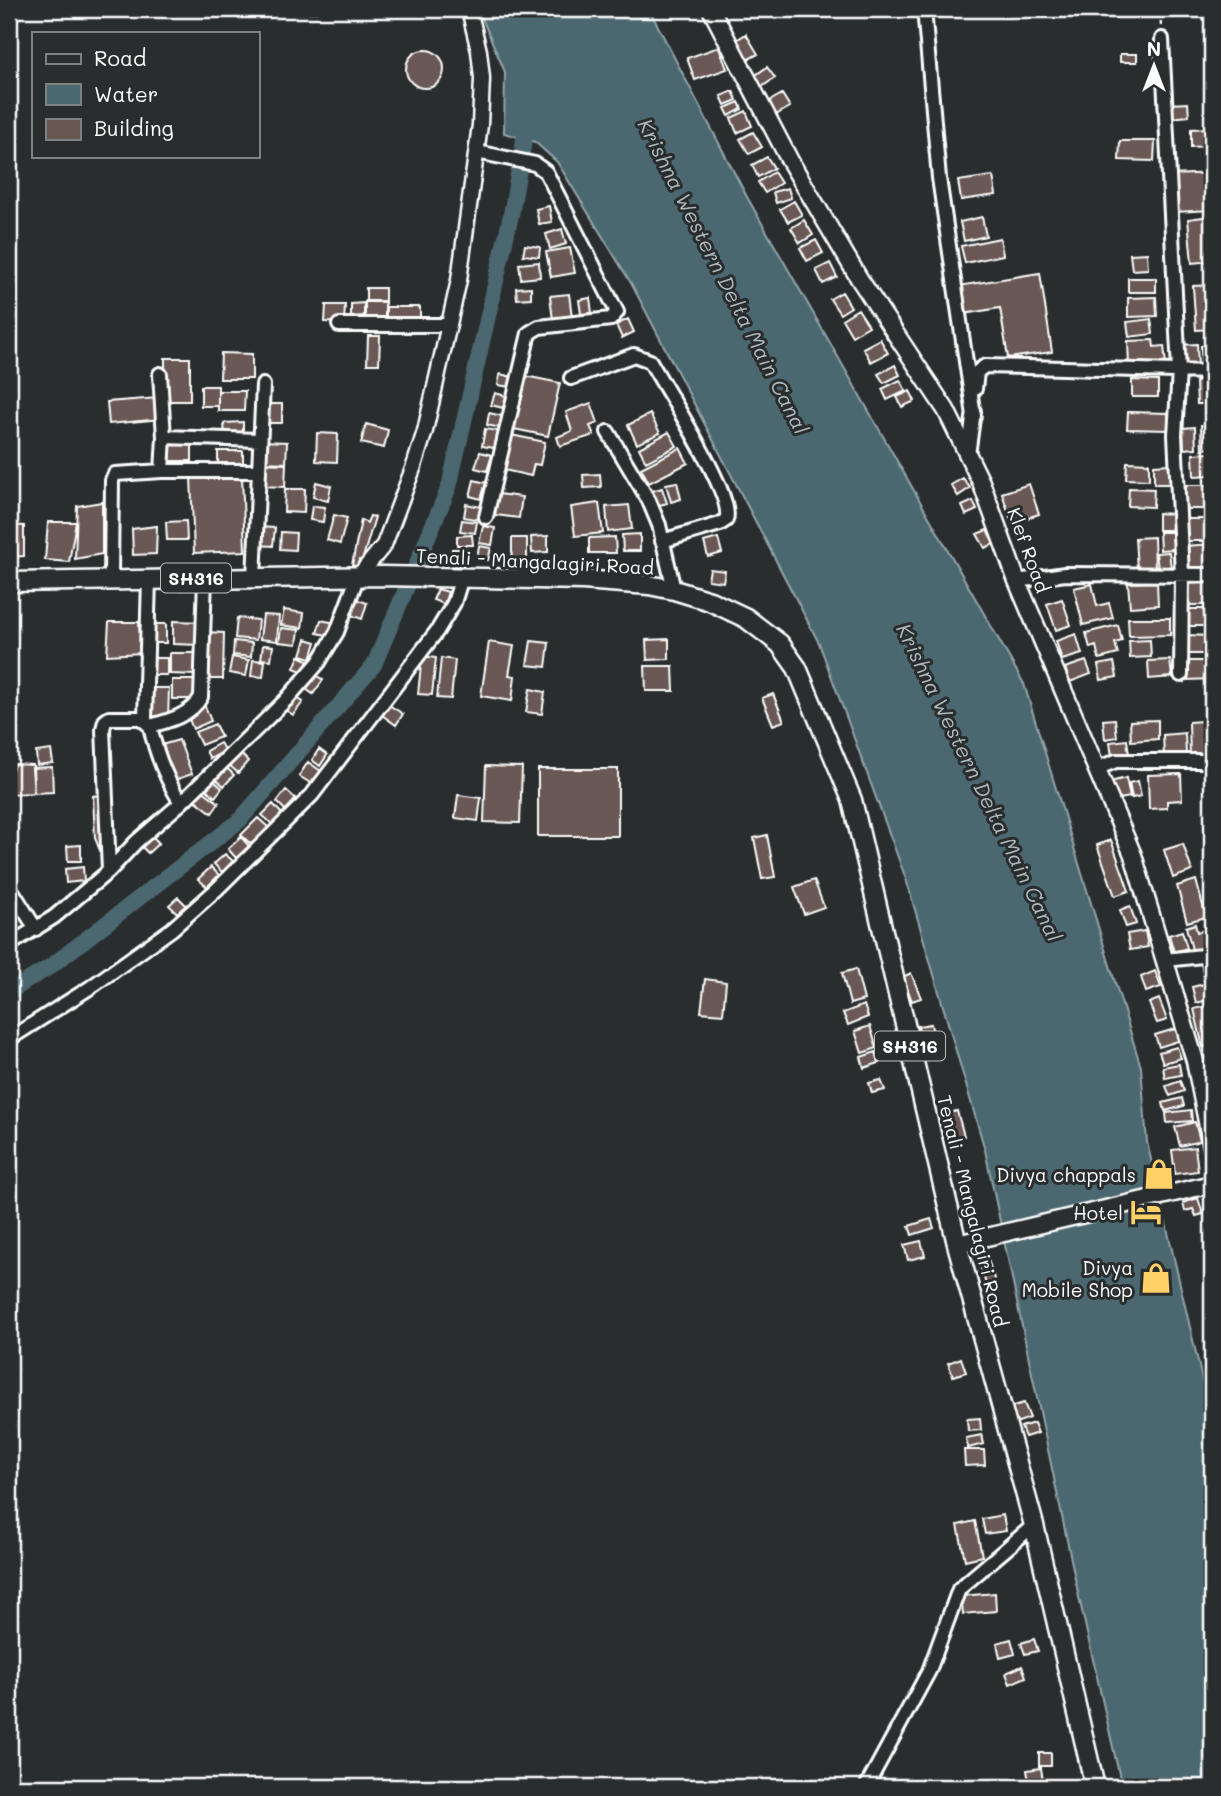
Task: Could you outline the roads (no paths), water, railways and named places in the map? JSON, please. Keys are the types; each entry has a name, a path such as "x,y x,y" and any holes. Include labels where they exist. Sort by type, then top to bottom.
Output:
{"main road":[{"name":"Klef Road","path":"711,9 790,161 860,280 946,410 981,482 1017,581 1133,855 1195,1061 1212,1147"},
{"name":"Tenali - Mangalagiri Road","path":"9,582 383,576 583,580 674,590 710,601 746,618 780,644 797,668 852,800 957,1244 1034,1525 1095,1787"},
{"path":"957,1244 1212,1184"}],"street":[{"path":"9,946 54,917 109,872 136,842 181,803 286,699 319,662 337,632 356,578 384,545 425,431 460,280 477,152 481,78 479,51 469,9"},
{"path":"924,9 939,178 974,416"},
{"path":"1162,39 1179,371 1175,435 1182,574 1181,676"},
{"path":"477,152 535,164 546,172 617,312 611,319 539,327 529,333 486,517"},
{"path":"340,325 449,325"},
{"path":"571,378 634,355 650,361 719,482 728,508 726,520 662,541"},
{"path":"968,456 976,376 980,368 985,366 1212,372"},
{"path":"160,374 164,437 162,471"},
{"path":"254,578 262,385"},
{"path":"608,432 649,501 659,525 674,590"},
{"path":"164,437 260,440"},
{"path":"111,580 113,476 119,473 162,471 258,471"},
{"path":"1017,581 1065,575 1212,575"},
{"path":"9,1039 91,987 172,929 300,809 437,631 454,603 459,577"},
{"path":"109,872 103,724 109,718 148,723 170,721 196,706 201,697 205,578"},
{"path":"149,579 148,723 163,771 181,803"},
{"path":"1096,769 1116,761 1212,761"},
{"path":"9,886 36,929"},
{"path":"1165,960 1212,955"},
{"path":"866,1787 929,1671 959,1590 1034,1525"}],"water":[{"name":"Krishna Western Delta Main Canal","path":"478,9 649,9 747,197 1024,684 1141,1067 1147,1142 1212,1422 1212,1787 1122,1787 1080,1602 985,1150 906,879 819,643 631,283 557,162 535,142 504,133 505,72"}],"waterway":[{"path":"9,992 51,966 239,821 374,665 449,487 511,215 528,118"}],"place":[{"name":"Divya chappals","path":"1159,1174"},
{"name":"Hotel","path":"1146,1212"},
{"name":"Divya Mobile Shop","path":"1156,1278"}]}
